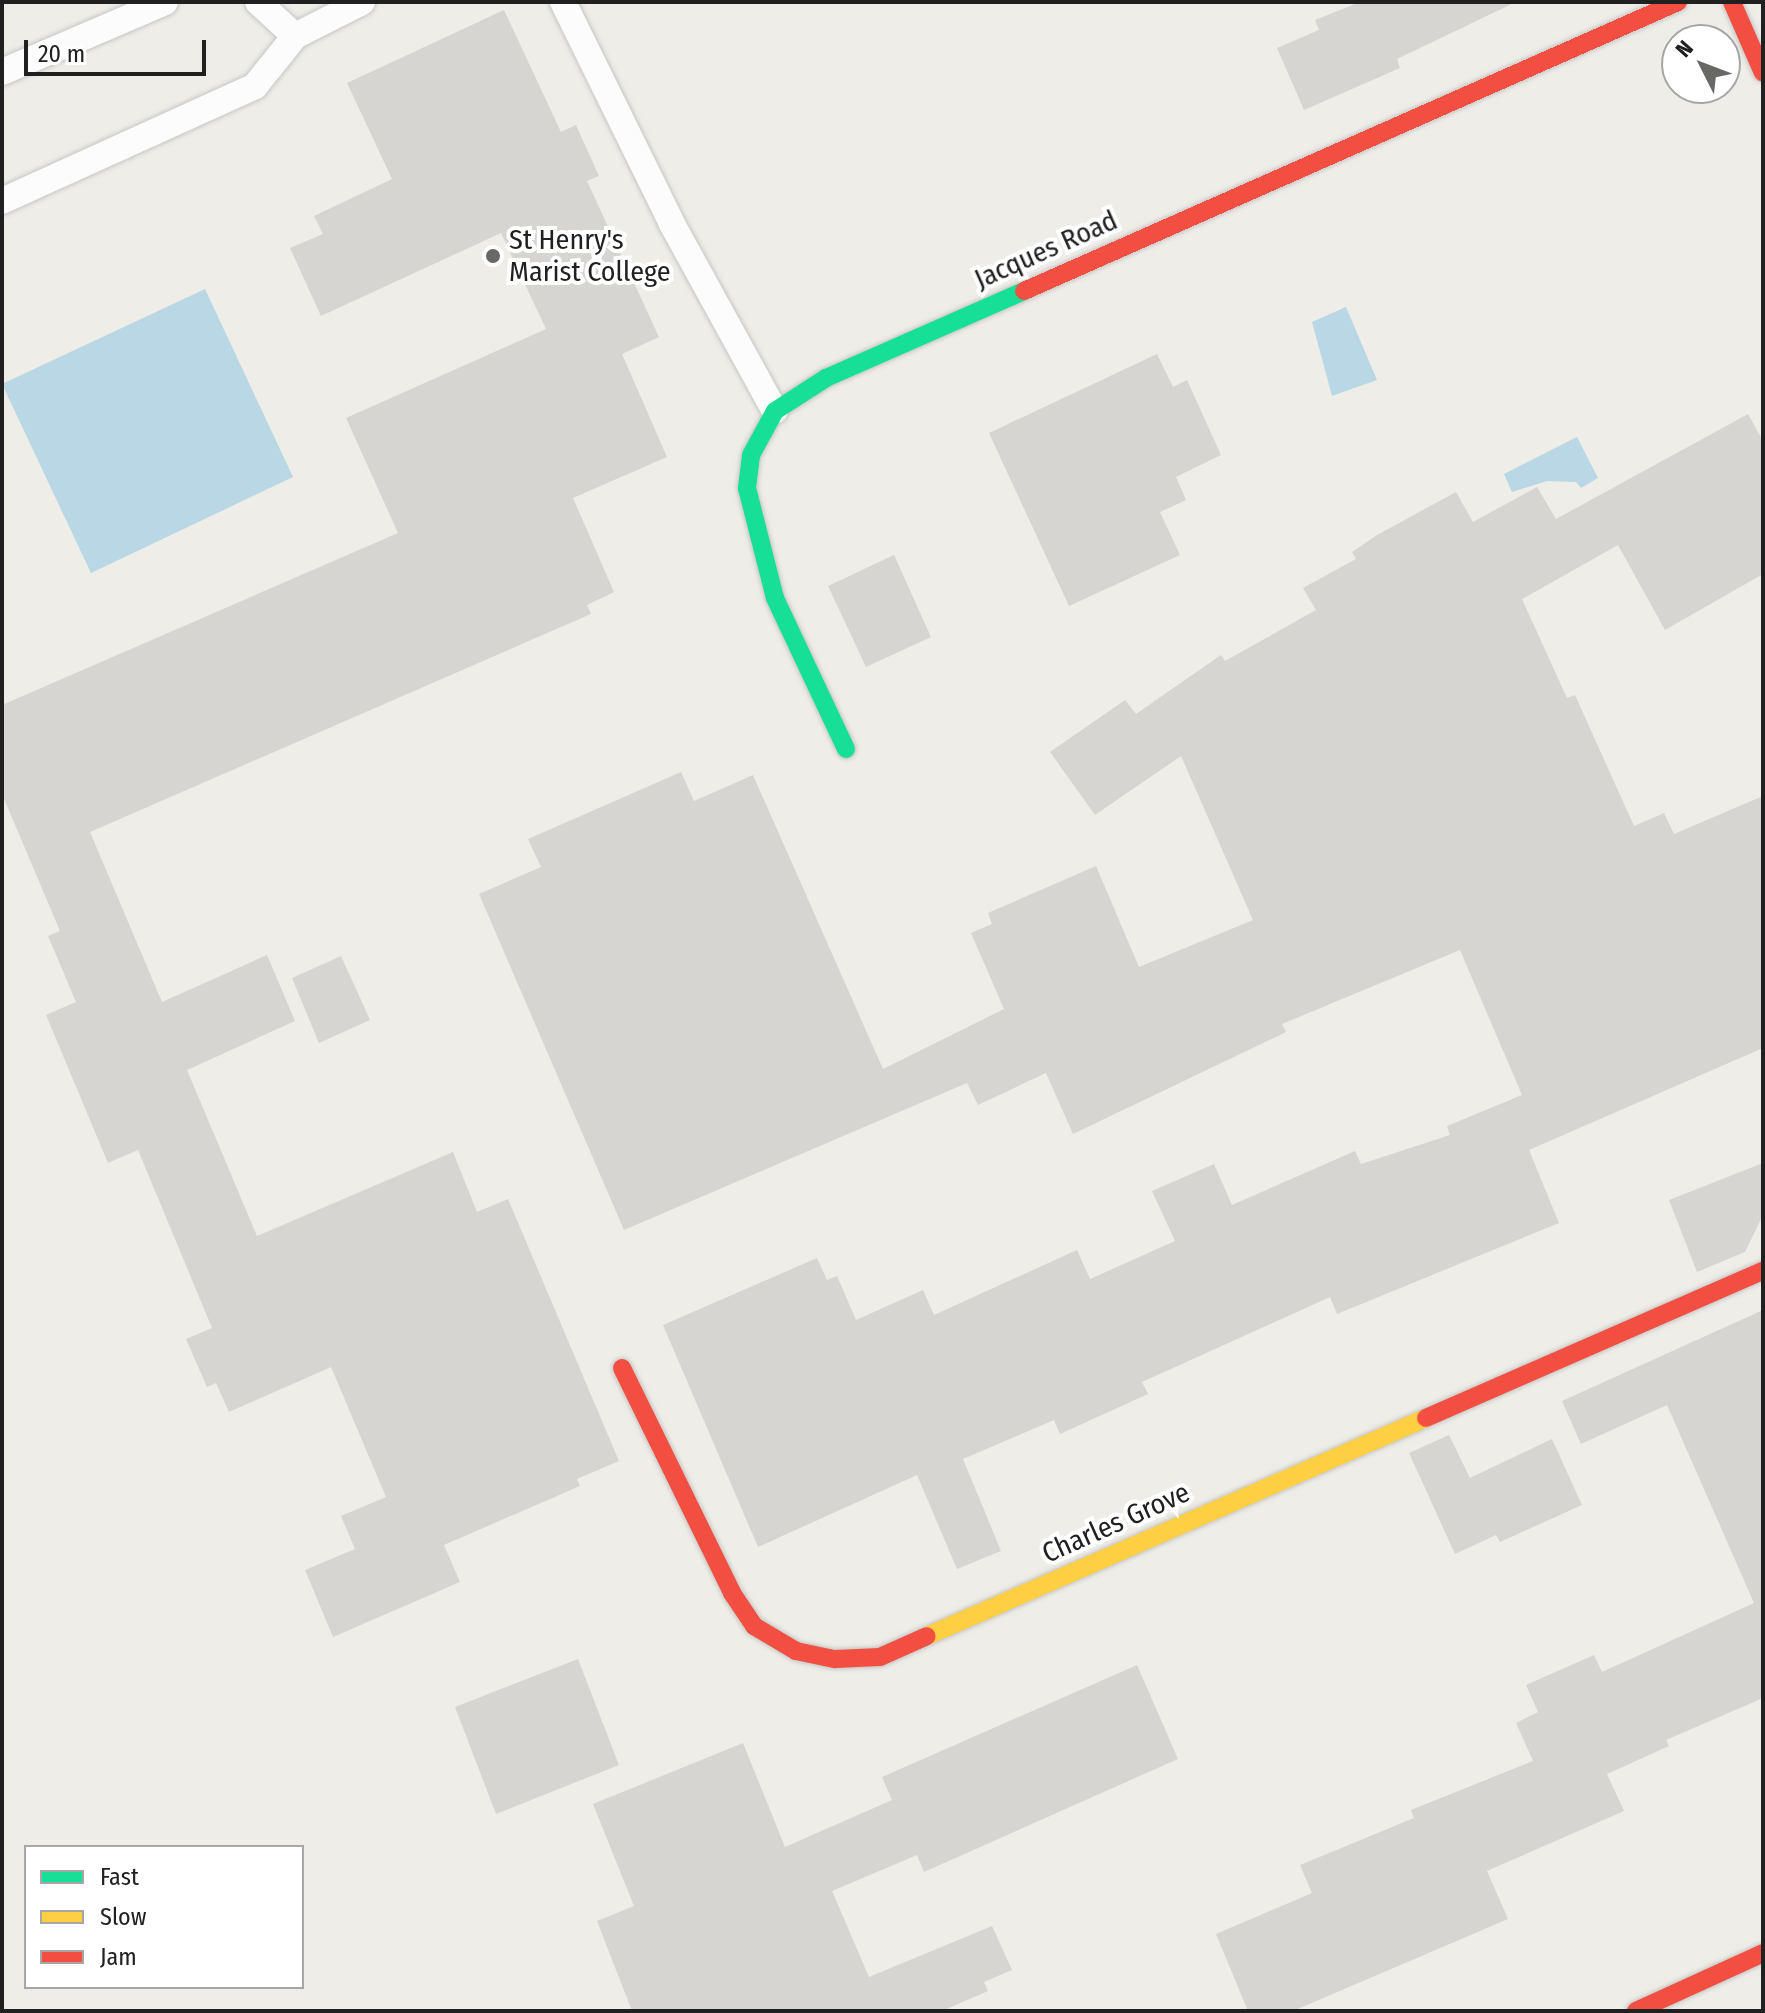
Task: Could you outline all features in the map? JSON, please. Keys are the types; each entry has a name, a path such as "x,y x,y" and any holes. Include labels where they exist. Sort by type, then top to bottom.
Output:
{"street":[{"name":"Jacques Road","path":"846,749 775,598 753,518 747,488 751,455 775,411 826,378 1678,2"},
{"path":"1732,2 1763,73"},
{"name":"Charles Grove","path":"622,1368 732,1593 754,1626 796,1651 835,1659 880,1657 1763,1271"},
{"path":"1636,2011 1763,1953"}],"lane":[{"path":"2,72 165,2"},
{"path":"258,2 295,36"},
{"path":"2,201 255,86 295,36 362,2"},
{"path":"563,2 672,224 775,411"}],"water":[{"path":"205,289 293,477 91,573 2,384"},
{"path":"1346,307 1377,380 1332,396 1312,322"},
{"path":"1577,437 1598,478 1581,488 1576,482 1547,481 1512,492 1504,474"}],"building":[{"path":"1360,2 1516,2 1397,59 1400,68 1304,110 1277,48 1319,30 1315,20"},
{"path":"504,10 561,132 576,125 599,176 587,181 659,337 622,354 667,457 573,498 614,592 587,605 591,614 90,832 162,1002 267,955 295,1021 187,1070 257,1236 453,1152 477,1212 508,1199 619,1461 577,1479 580,1486 444,1545 460,1582 333,1637 305,1570 355,1549 341,1516 386,1497 331,1367 229,1412 216,1383 207,1387 186,1339 212,1328 138,1150 108,1163 46,1015 76,1002 48,936 60,931 2,794 2,705 398,533 346,418 546,329 501,233 321,316 290,248 323,234 314,216 392,179 347,83"},
{"path":"1157,354 1173,387 1187,380 1221,455 1176,477 1186,500 1160,512 1180,555 1069,606 989,433"},
{"path":"1748,414 1763,441 1763,574 1665,630 1618,545 1522,599 1567,698 1575,695 1634,826 1664,813 1674,834 1763,796 1763,1048 1529,1150 1559,1223 1337,1314 1330,1297 1142,1382 1148,1394 1060,1434 1054,1420 963,1459 1001,1551 957,1569 917,1475 758,1547 663,1325 817,1258 827,1280 837,1276 856,1320 923,1290 934,1315 1077,1250 1090,1279 1175,1241 1152,1191 1214,1164 1232,1205 1355,1151 1361,1164 1450,1135 1447,1126 1522,1095 1460,950 1282,1024 1286,1032 1073,1134 1046,1073 978,1105 967,1083 624,1230 479,894 541,867 528,839 681,772 694,801 753,775 883,1069 1004,1009 971,933 992,924 988,913 1096,866 1139,967 1253,920 1181,756 1095,815 1050,752 1125,700 1136,714 1221,655 1225,661 1316,610 1303,588 1356,559 1352,552 1377,535 1456,492 1473,522 1537,487 1556,519"},
{"path":"894,555 931,637 866,667 828,586"},
{"path":"341,956 370,1020 319,1043 292,978"},
{"path":"1763,1163 1763,1215 1745,1252 1697,1272 1669,1200"},
{"path":"1763,1310 1763,1698 1666,1740 1669,1746 1607,1774 1624,1811 1487,1871 1508,1919 1293,2011 1248,2011 1216,1934 1312,1893 1300,1865 1414,1818 1411,1810 1533,1761 1516,1723 1538,1712 1526,1685 1594,1655 1602,1672 1754,1603 1667,1405 1581,1444 1562,1401"},
{"path":"1449,1435 1470,1478 1552,1439 1582,1505 1500,1542 1496,1535 1455,1554 1409,1453"},
{"path":"578,1659 619,1765 496,1814 455,1707"},
{"path":"1137,1665 1178,1759 924,1872 917,1855 832,1891 869,1977 992,1926 1012,1970 984,1982 988,1991 942,2011 632,2011 597,1921 634,1906 593,1804 743,1743 785,1847 892,1800 882,1777"}],"traffic: fast":[{"path":"846,749 775,598 747,488 751,455 775,411 826,378 1024,291"}],"traffic: slow":[{"path":"927,1636 1426,1418"}],"traffic: jam":[{"path":"1024,291 1678,2"},
{"path":"1732,2 1763,73"},
{"path":"1426,1418 1763,1271"},
{"path":"622,1368 732,1593 754,1626 796,1651 835,1659 880,1657 927,1636"},
{"path":"1636,2011 1763,1953"}],"place":[{"name":"St Henry's Marist College","path":"493,256"}]}
